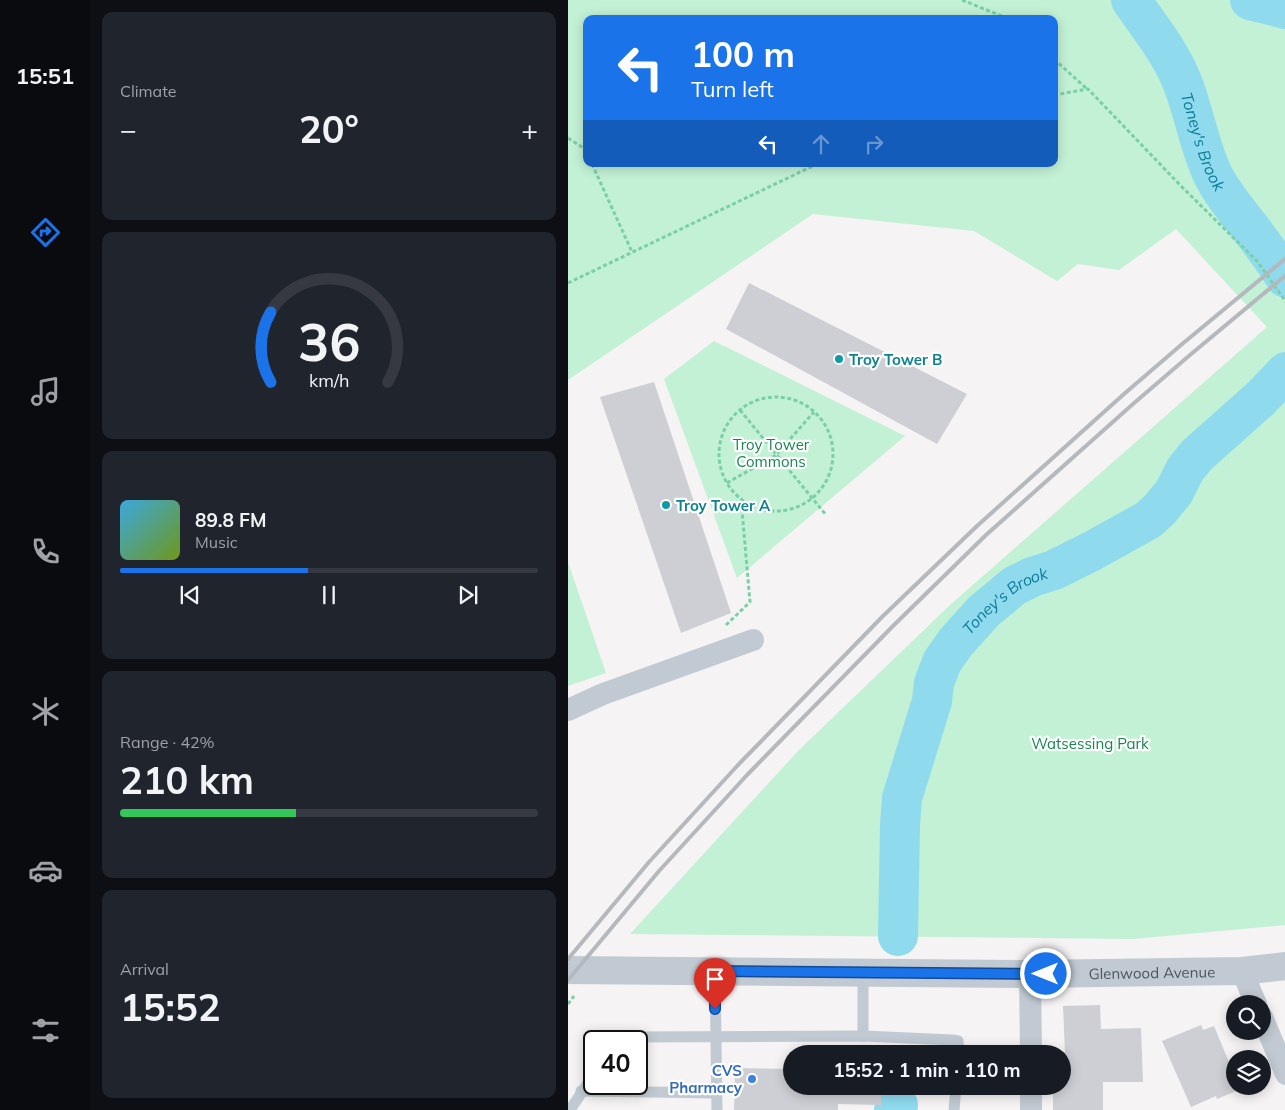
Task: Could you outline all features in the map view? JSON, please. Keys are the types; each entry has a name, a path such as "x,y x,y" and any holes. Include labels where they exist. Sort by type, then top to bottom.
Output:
{"street":[{"path":"568,710 603,694 753,640"},
{"name":"Glenwood Avenue","path":"568,970 1030,974 1242,971 1286,966"},
{"path":"1242,971 1252,995"},
{"path":"1030,974 1031,1045"},
{"path":"1271,1038 1286,1074"},
{"path":"1031,1095 1031,1110"}],"lane":[{"path":"715,971 717,1110"},
{"path":"863,1036 864,973"},
{"path":"648,1037 863,1036 958,1041 958,1045"},
{"path":"570,1110 583,1088"},
{"path":"581,1091 717,1093"},
{"path":"954,1110 955,1095"}],"path":[{"path":"962,0 999,15"},
{"path":"1058,63 1088,90 1257,261 1286,302"},
{"path":"1058,94 1088,90"},
{"path":"568,138 583,147"},
{"path":"593,167 632,252"},
{"path":"568,283 811,167"},
{"path":"769,398 786,398 801,403 814,412 826,426 832,442 833,459 829,476 819,491 806,503 790,510 773,511 756,507 741,499 727,483 721,468 719,452 722,436 729,422 740,410 754,402 769,398"},
{"path":"740,410 826,515"},
{"path":"727,483 776,455 814,412"},
{"path":"725,626 750,602 741,499"},
{"path":"568,996 575,996 568,1004"}],"green space":[{"name":"Watsessing Park","path":"568,0 1285,0 1285,925 1133,939 630,934 799,750 950,605 1267,327 1176,229 1119,270 1078,264 1057,281 974,231 813,214 568,380"},
{"name":"Troy Tower Commons","path":"714,341 905,436 737,578 664,379"},
{"path":"568,562 606,673 568,686"}],"building":[{"name":"Troy Tower B","path":"749,283 967,394 937,444 726,329"},
{"name":"Troy Tower A","path":"654,382 731,613 681,633 600,397"},
{"path":"1100,1005 1101,1029 1141,1028 1143,1082 1103,1082 1103,1110 1053,1110 1053,1095 1071,1095 1071,1045 1065,1045 1063,1006"},
{"path":"1201,1025 1203,1030 1214,1026 1226,1055 1227,1095 1217,1099 1216,1096 1191,1107 1162,1041"},
{"path":"735,1068 783,1069 783,1095 881,1095 881,1105 838,1104 838,1110 734,1110"}],"waterway":[{"name":"Toney's Brook","path":"1131,0 1164,47 1175,67 1185,89 1203,151 1217,182 1286,278"},
{"path":"1250,0 1286,9"},
{"name":"Toney's Brook","path":"898,936 902,798 932,701 934,683 942,662 956,642 984,611 1014,586 1032,577 1054,570 1148,520 1174,492 1185,470 1197,455 1260,399 1286,372"},
{"name":"Toney's Brook","path":"894,1110 898,1105"}],"railway":[{"path":"568,959 649,862 738,765 883,616 977,526 1124,394 1286,258"},
{"path":"568,980 659,871 747,775 893,626 986,535 1133,404 1286,275"}],"place":[{"name":"Troy Tower B","path":"839,359"},
{"name":"Troy Tower A","path":"666,505"},
{"name":"CVS Pharmacy","path":"752,1079"}],"route":[{"path":"715,1009 715,971 1046,974"}]}
